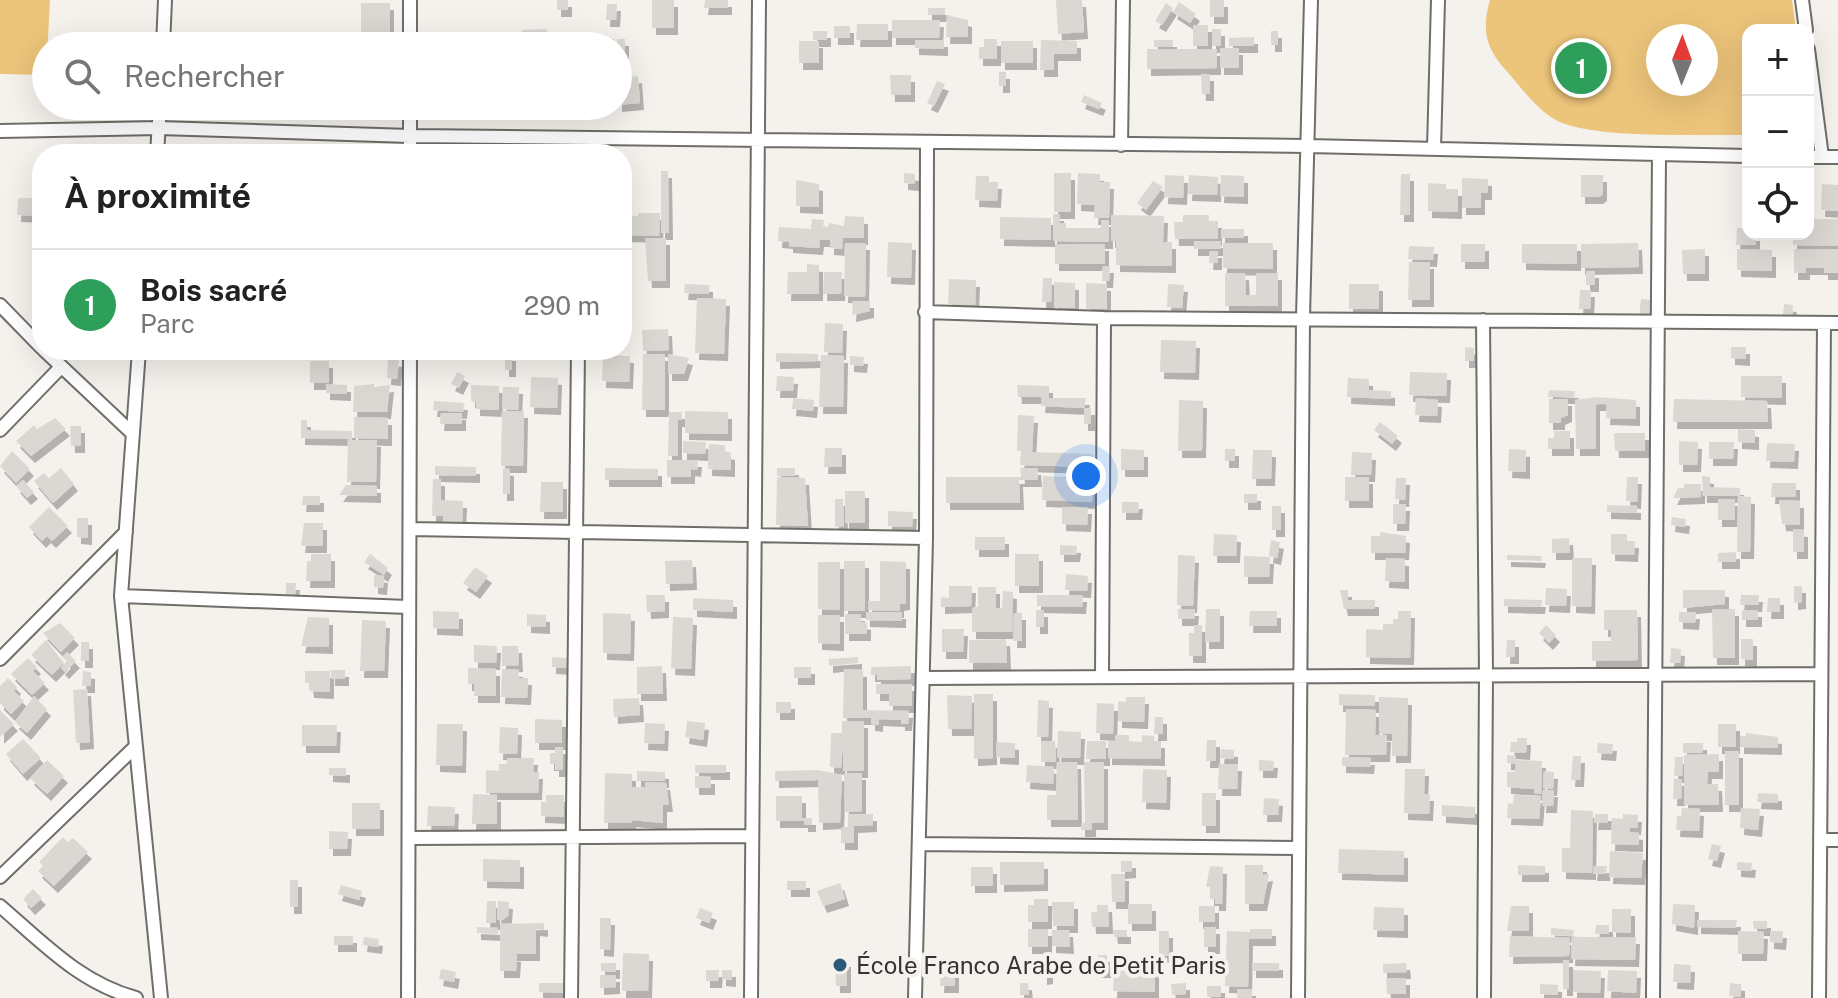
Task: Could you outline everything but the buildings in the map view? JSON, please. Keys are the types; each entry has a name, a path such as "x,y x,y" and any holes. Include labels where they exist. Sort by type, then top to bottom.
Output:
{"street":[{"path":"164,32 165,0"},
{"path":"410,0 410,32"},
{"path":"751,998 759,0"},
{"path":"1121,145 1123,0"},
{"path":"1298,998 1303,676 1303,318 1311,0"},
{"path":"1434,149 1438,0"},
{"path":"1802,0 1805,24"},
{"path":"1814,95 1822,157"},
{"path":"158,144 159,120"},
{"path":"410,120 410,144"},
{"path":"0,131 159,128 410,136 1308,146 1742,156"},
{"path":"582,138 582,144"},
{"path":"915,998 926,538 927,142"},
{"path":"1653,998 1658,674 1656,322 1659,155"},
{"path":"1814,157 1838,157"},
{"path":"0,305 32,338"},
{"path":"925,312 1104,318 1831,323 1820,674 1819,998"},
{"path":"1102,677 1104,318"},
{"path":"1483,320 1486,675 1484,998"},
{"path":"54,360 132,433"},
{"path":"138,360 121,596 161,998"},
{"path":"408,998 410,360"},
{"path":"571,998 578,360"},
{"path":"0,430 61,367"},
{"path":"411,529 926,538"},
{"path":"0,659 126,532"},
{"path":"121,596 408,607"},
{"path":"924,678 1820,674"},
{"path":"0,877 134,748"},
{"path":"409,838 750,836"},
{"path":"1820,840 1838,840"},
{"path":"919,844 1299,848"},
{"path":"0,906 79,974 97,985 136,998"}],"shaded area":[{"path":"0,0 50,0 48,32 32,32 32,75 0,74"},
{"path":"1490,0 1792,0 1795,24 1742,24 1742,135 1677,135 1593,130 1554,119 1536,105 1503,67 1488,42 1486,23"}],"place":[{"name":"Bois sacré","path":"1581,68"},
{"name":"École Franco Arabe de Petit Paris","path":"840,965"}]}
